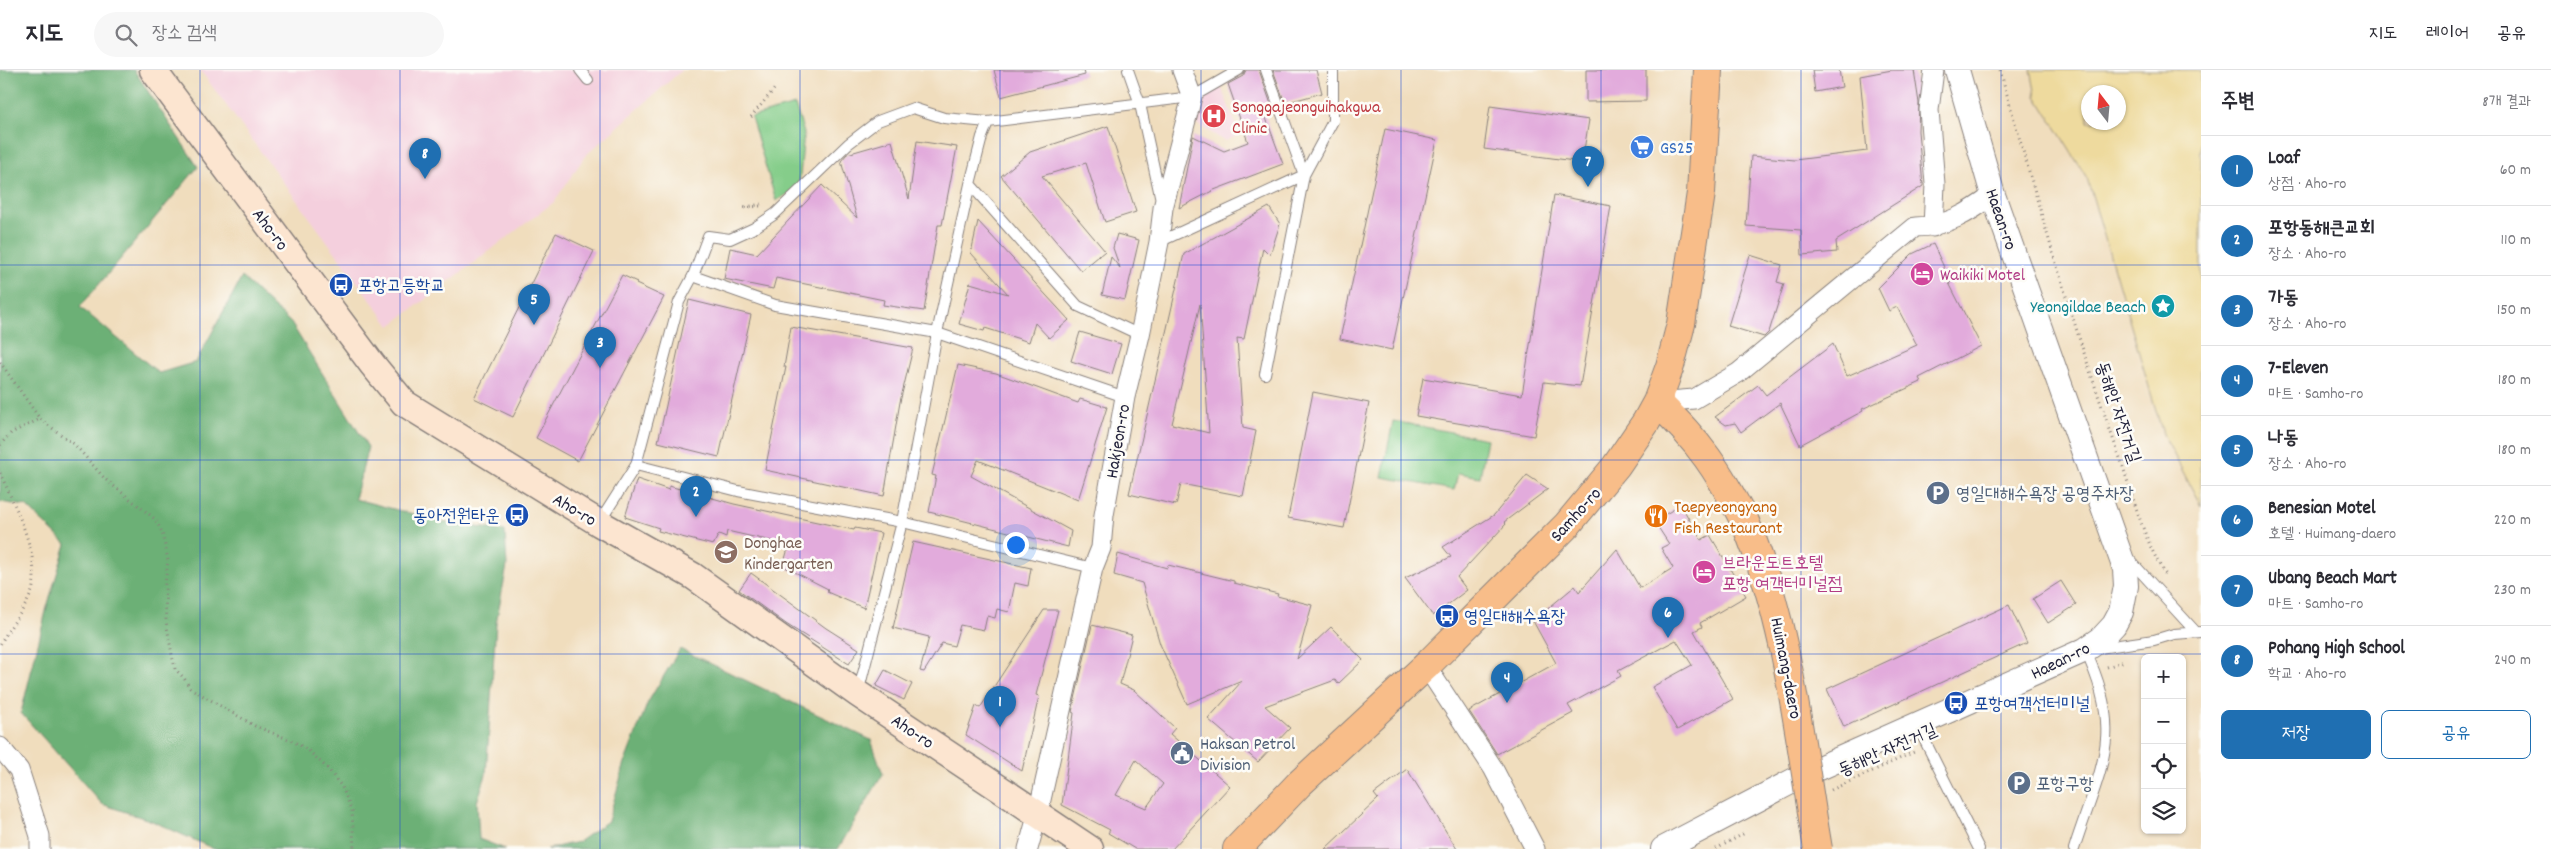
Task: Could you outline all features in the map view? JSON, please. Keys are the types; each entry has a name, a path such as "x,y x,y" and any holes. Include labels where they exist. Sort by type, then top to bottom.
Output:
{"main road":[{"name":"Aho-ro","path":"153,70 372,364 404,403 599,523 693,576 858,694 1090,849"},
{"name":"Samho-ro","path":"1237,849 1298,784 1426,666 1567,525 1595,494 1632,443 1657,402 1670,366 1681,324 1693,250 1701,193 1708,70"},
{"name":"Huimang-daero","path":"1657,402 1682,425 1708,456 1745,522 1762,564 1780,626 1818,849"}],"street":[{"path":"1182,70 1192,97"},
{"path":"1933,227 1935,184 1929,110 1934,70"},
{"name":"Haean-ro","path":"1663,849 1779,787 2084,650 2108,632 2121,612 2126,586 2120,549 2082,450 1993,195 1957,70"},
{"name":"Hakjeon-ro","path":"1028,849 1038,813 1093,568 1101,548 1104,516 1125,397 1159,242 1163,208 1192,97"},
{"path":"1657,402 1694,399 1738,374 1915,228 1933,227 1967,215 1993,195"},
{"path":"1426,666 1493,768 1535,849"},
{"path":"0,747 19,770 40,836 40,849"}],"lane":[{"path":"580,70 588,80"},
{"path":"1128,70 1140,104 1163,208"},
{"path":"599,523 636,465 679,302 693,276 708,236 730,239 754,228 775,214 848,144 878,121 913,108 944,118 988,122 1192,97 1238,70"},
{"path":"1266,70 1304,175"},
{"path":"1265,374 1304,175 1333,121 1333,70"},
{"path":"858,694 902,522 937,333 970,184 982,137 988,122"},
{"path":"1159,242 1304,175"},
{"path":"970,184 1078,306 1140,335"},
{"path":"693,276 775,305 937,333 1125,397"},
{"path":"636,465 738,491 902,522 1093,568"},
{"path":"2120,549 2198,632"},
{"path":"2074,849 2101,772 2107,735 2107,716 2095,671 2084,650 2154,640 2174,634 2198,632"},
{"path":"1917,724 1979,849"},
{"path":"2082,822 2081,842 2083,849"}],"path":[{"name":"동해안 자전거길","path":"2000,70 2047,236 2106,419 2153,552 2168,578"},
{"path":"751,117 776,87"},
{"path":"0,362 40,420 75,445 105,479 155,520 162,532 168,560 165,584 166,621 175,669 190,688 255,726 293,741 309,751 328,769 342,787 352,811 354,849"},
{"path":"0,445 11,433 40,420"},
{"path":"0,473 15,508 33,560 35,580 30,599 0,645"},
{"path":"2095,671 2131,659"},
{"name":"동해안 자전거길","path":"1823,793 1928,746"},
{"path":"1716,849 1749,831"}],"shaded area":[{"path":"200,70 682,70 585,156 554,202 390,326"},
{"path":"1220,84 1240,135 1225,141 1195,123 1199,93"}],"green space":[{"path":"0,70 134,70 198,167 80,307 159,373 196,362 242,277 291,323 368,447 355,499 448,523 505,531 507,566 496,623 486,775 477,802 479,839 505,849 214,849 152,821 102,804 21,713 47,607 66,544 26,506 0,502"},
{"path":"795,105 804,133 799,187 776,201 751,117"},
{"path":"1393,421 1487,439 1480,477 1458,473 1454,490 1382,477"},
{"path":"680,649 871,740 883,774 838,849 547,849 578,842 608,821 626,759 648,702"}],"sand":[{"name":"Yeongildae Beach","path":"2031,70 2201,70 2201,506 2163,434 2087,178 2036,96"}],"building":[{"path":"994,70 1084,70 1085,75 1001,97"},
{"path":"1246,70 1259,70 1272,107 1263,110 1283,164 1214,190 1179,208 1193,136 1224,151 1248,142 1228,84 1243,76"},
{"path":"1273,70 1316,70 1322,93 1285,103"},
{"path":"1586,70 1646,70 1646,101 1586,102"},
{"path":"1812,70 1839,70 1842,87 1815,92"},
{"path":"1892,70 1914,70 1919,103 1918,131 1923,186 1836,241 1837,252 1802,255 1801,230 1746,226 1751,156 1795,160 1867,151 1860,76"},
{"path":"1490,106 1589,120 1582,162 1484,149"},
{"path":"1108,126 1136,212 1105,222 1086,163 1042,176 1105,251 1081,271 1001,176 1030,152"},
{"path":"1385,129 1437,140 1392,350 1340,339"},
{"path":"892,141 909,199 917,141 957,147 942,225 938,225 924,311 883,305 884,300 776,278 773,289 724,279 730,248 757,254 822,185 857,218 841,161 847,154"},
{"path":"1554,195 1611,206 1580,386 1544,382 1534,436 1416,416 1423,378 1522,395"},
{"path":"1269,207 1280,224 1270,255 1263,248 1244,339 1237,338 1243,428 1256,431 1243,496 1181,484 1176,505 1129,494 1184,254","holes":["1200,304 1209,433 1172,424"]},
{"path":"978,221 1069,320 1049,338 1035,323 1029,342 985,328 984,331 959,324 970,283 1008,294 971,253"},
{"path":"556,233 594,251 513,417 474,398"},
{"path":"1117,234 1139,240 1125,300 1102,295 1111,257 1120,268 1113,248"},
{"path":"1933,244 1951,282 1949,283 1981,346 1919,378 1921,382 1862,409 1863,411 1800,445 1780,403 1741,432 1735,423 1726,425 1715,417 1758,385 1766,395 1833,344 1847,376 1917,345 1897,307 1889,311 1878,288 1912,254"},
{"path":"1750,255 1782,265 1777,282 1784,284 1769,332 1764,337 1728,326"},
{"path":"622,275 664,297 578,461 536,438"},
{"path":"689,300 751,315 719,457 658,442"},
{"path":"791,327 913,348 900,402 884,496 765,470 786,367 784,367"},
{"path":"1080,332 1121,344 1112,374 1071,361"},
{"path":"958,365 996,373 1078,403 1080,399 1107,407 1078,500 978,460 971,476 1071,531 1068,547 929,512 936,476 932,475"},
{"path":"1313,392 1369,403 1344,528 1288,518"},
{"path":"1527,475 1548,489 1504,522 1506,524 1457,577 1467,590 1433,616 1405,578 1451,557 1443,547 1494,515"},
{"path":"637,479 669,490 669,486 734,504 854,530 855,528 881,533 864,608 827,592 828,589 783,566 789,545 727,531 726,537 719,534 713,545 658,531 659,528 625,517"},
{"path":"1681,505 1701,540 1710,535 1746,596 1700,623 1702,627 1694,631 1733,699 1677,730 1652,687 1692,665 1676,640 1618,671 1621,676 1568,705 1573,713 1497,754 1469,711 1556,663 1533,621 1575,586 1579,592 1617,549 1640,588 1673,568 1661,548 1669,544 1654,521"},
{"path":"913,542 1031,568 1028,586 1015,583 1009,612 997,609 995,618 987,616 984,630 960,625 954,646 942,643 924,672 920,671 929,637 893,628"},
{"path":"1118,554 1167,568 1168,565 1234,581 1234,583 1312,605 1297,659 1331,627 1363,660 1338,684 1335,680 1265,706 1290,728 1258,762 1208,719 1242,681 1187,704 1160,644 1142,583 1114,575"},
{"path":"751,573 826,628 859,649 849,664 786,624 739,590"},
{"path":"2061,581 2076,605 2048,623 2033,599"},
{"path":"2009,605 2027,643 1844,727 1827,689"},
{"path":"1044,610 1058,610 1036,695 1039,696 1022,771 966,735 976,706 980,708"},
{"path":"1092,625 1132,635 1120,684 1134,690 1175,728 1170,734 1230,786 1172,849 1135,849 1108,833 1110,830 1062,805 1074,713 1072,712","holes":["1136,760 1163,784 1146,808 1116,795"]},
{"path":"885,670 912,684 904,700 876,686"},
{"path":"1407,769 1457,849 1325,849 1378,799 1374,794"}],"place":[{"name":"Songgajeonguihakgwa Clinic","path":"1214,116"},
{"name":"GS25","path":"1642,147"},
{"name":"Pohang High School","path":"425,179"},
{"name":"Ubang Beach Mart","path":"1588,187"},
{"name":"Waikiki Motel","path":"1922,274"},
{"name":"포항고등학교","path":"341,285"},
{"name":"Yeongildae Beach","path":"2163,306"},
{"name":"나동","path":"534,325"},
{"name":"가동","path":"600,368"},
{"name":"영일대해수욕장 공영주차장","path":"1938,493"},
{"name":"동아전원타운","path":"517,515"},
{"name":"Taepyeongyang Fish Restaurant","path":"1656,516"},
{"name":"포항동해큰교회","path":"696,517"},
{"name":"Donghae Kindergarten","path":"726,552"},
{"name":"브라운도트호텔 포항 여객터미널점","path":"1704,572"},
{"name":"영일대해수욕장","path":"1447,616"},
{"name":"Benesian Motel","path":"1668,638"},
{"name":"7-Eleven","path":"1507,703"},
{"name":"포항여객선터미널","path":"1956,703"},
{"name":"Loaf","path":"1000,727"},
{"name":"Haksan Petrol Division","path":"1182,753"},
{"name":"포항구항","path":"2019,783"}]}
